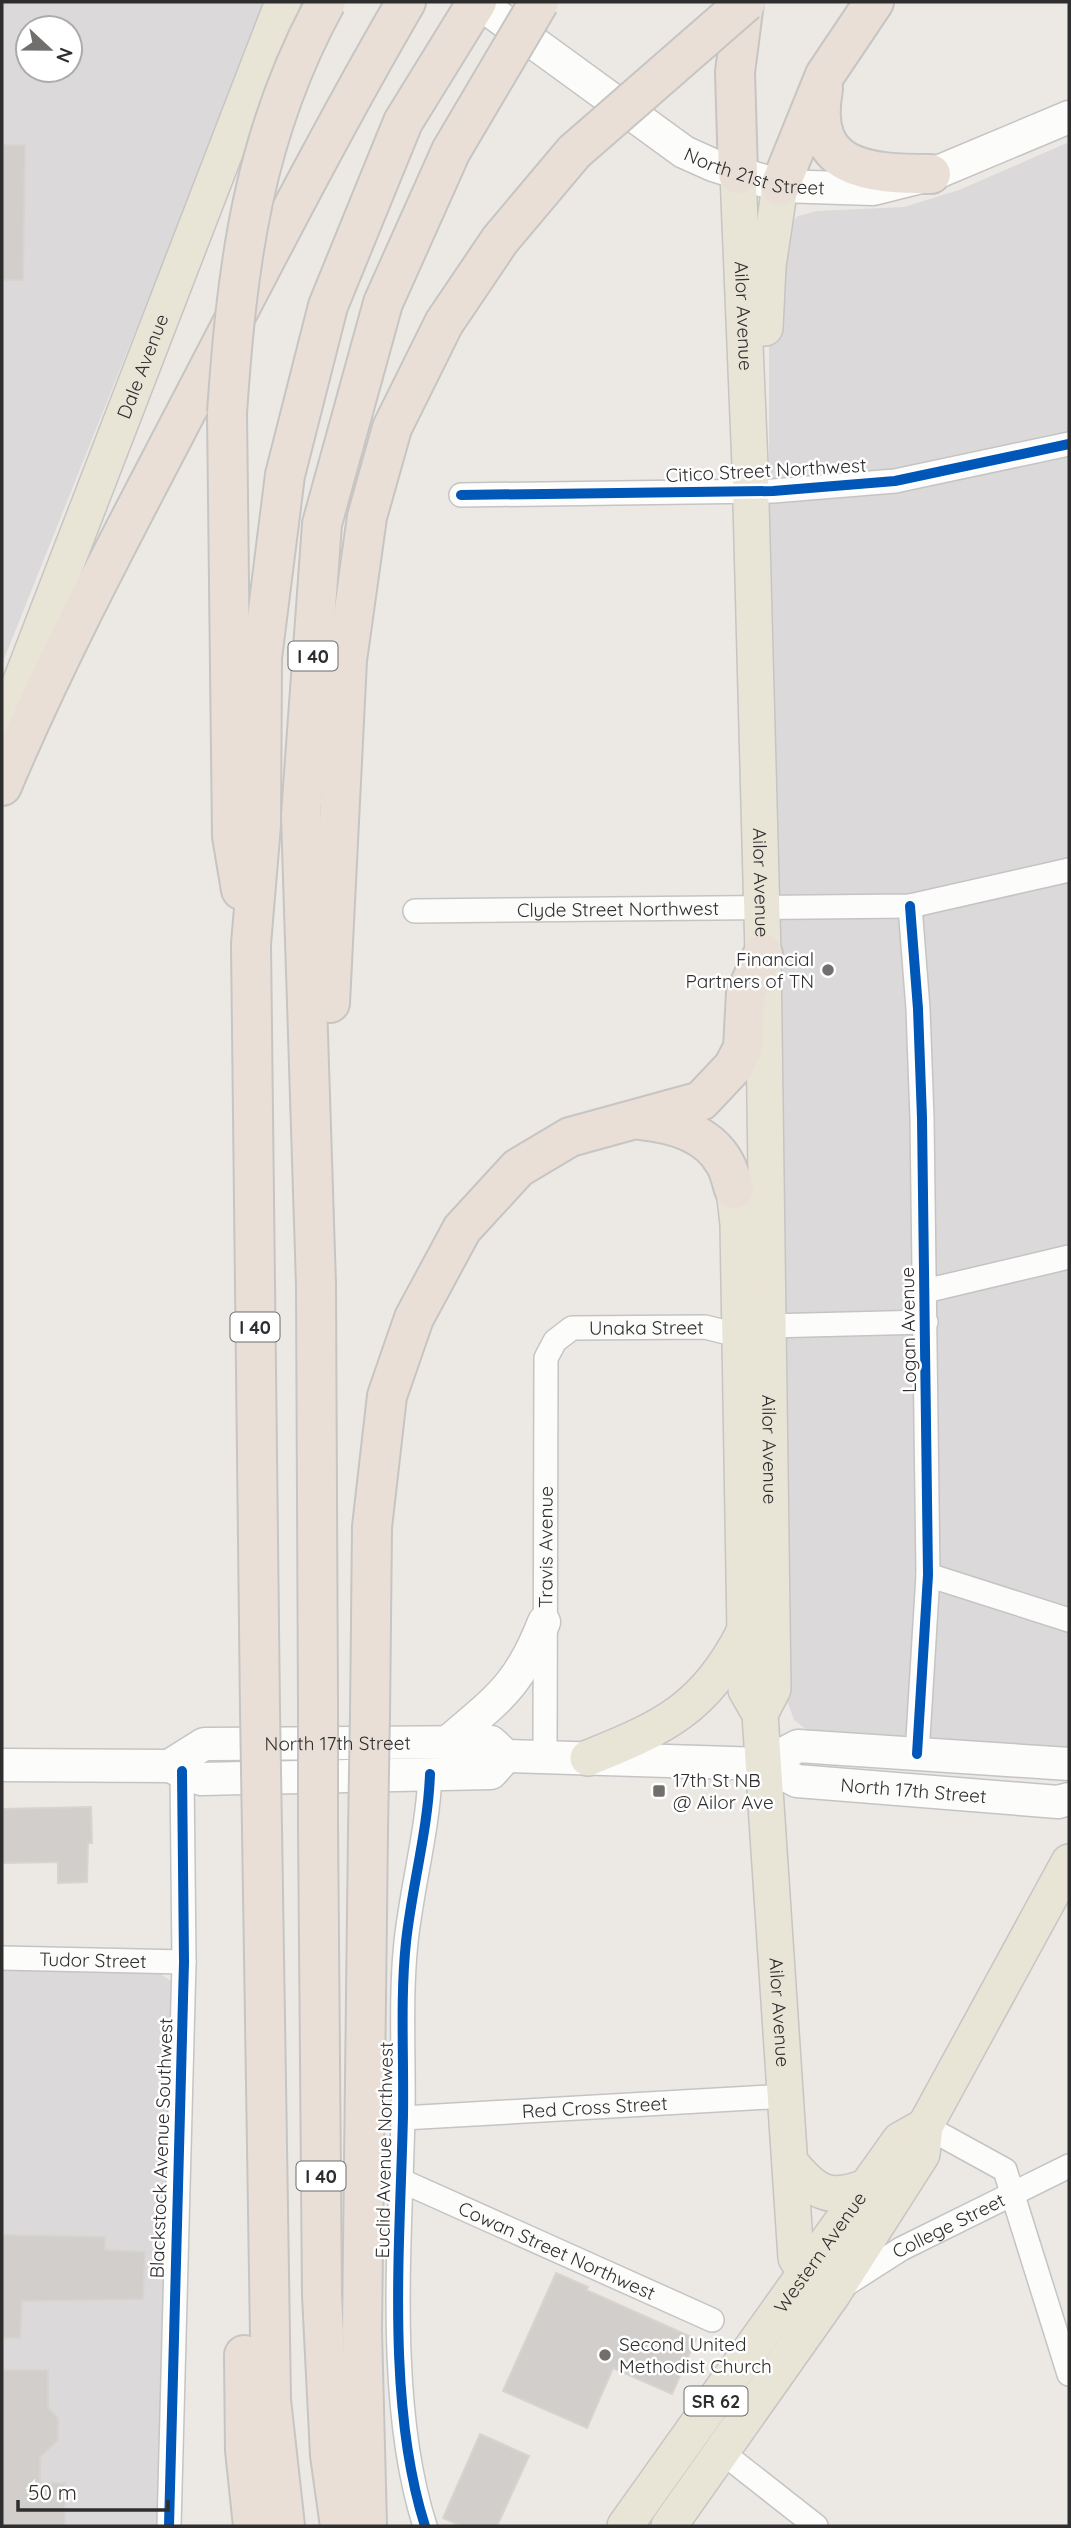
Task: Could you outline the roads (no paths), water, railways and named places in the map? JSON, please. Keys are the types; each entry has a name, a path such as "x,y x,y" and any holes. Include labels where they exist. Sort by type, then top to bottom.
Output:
{"highway":[{"path":"251,944 232,835 227,414 234,312 243,242 257,175 280,100 327,2"},
{"path":"2,786 31,717 153,475 331,134 406,2"},
{"name":"I 40","path":"285,2526 274,2438 267,2190 260,1710 251,944 261,825 262,658 285,475 328,306 403,122 477,2"},
{"name":"I 40","path":"340,2526 330,2455 322,2295 316,1285 301,816 322,524 383,303 451,151 539,2"},
{"path":"738,174 735,72 745,2"},
{"path":"316,1285 347,660 367,517 392,428 444,323 500,240 574,152 745,2"},
{"path":"780,186 825,75 874,2"},
{"path":"825,75 818,112 825,137 844,162 864,171 931,174"},
{"path":"367,2526 362,2330 372,1527 387,1395 414,1318 463,1229 519,1168 570,1137 701,1101 733,1067 743,1048 746,993 763,954"},
{"path":"632,1119 672,1124 696,1135 724,1160 734,1189"},
{"path":"253,2526 246,2450 244,2318 265,1986"},
{"path":"274,2438 274,2526"}],"main road":[{"name":"Dale Avenue","path":"2,730 283,2"},
{"name":"North 21st Street","path":"477,2 684,152 738,174 780,186 873,189 931,174 1069,117"},
{"name":"Ailor Avenue","path":"738,174 750,479 763,954 746,1690 761,1714 796,2258 819,2285"},
{"path":"750,479 761,418 768,266 780,186"},
{"name":"Ailor Avenue","path":"734,1189 755,1331 773,1689 761,1714"},
{"path":"449,1741 494,1705 515,1681 531,1655 544,1622"},
{"path":"588,1758 648,1734 692,1705 728,1664 746,1629"},
{"name":"North 17th Street","path":"176,1768 204,1744 491,1742 506,1756 764,1764 797,1781 1058,1802 1069,1799"},
{"name":"North 17th Street","path":"764,1764 798,1746 1069,1764"},
{"name":"North 17th Street","path":"2,1765 176,1768 201,1779 491,1773 506,1756"},
{"name":"Western Avenue","path":"625,2526 922,2154 925,2126 1069,1862"},
{"name":"Western Avenue","path":"669,2526 723,2453 819,2285 868,2186 900,2140 925,2126"},
{"path":"790,2162 810,2186 829,2194 845,2195 868,2186"}],"street":[{"name":"Citico Street Northwest","path":"461,495 750,479 895,481 1069,444"},
{"name":"Clyde Street Northwest","path":"415,911 910,905 1069,870"},
{"name":"Logan Avenue","path":"910,905 918,1009 926,1322 928,1576 917,1754"},
{"path":"925,1291 1069,1257"},
{"name":"Unaka Street","path":"555,1341 572,1328 705,1326 755,1331 926,1322"},
{"name":"Travis Avenue","path":"545,1756 544,1386 546,1358 555,1341"},
{"path":"928,1576 1069,1620"},
{"name":"Blackstock Avenue Southwest","path":"169,2526 184,1962 176,1768"},
{"name":"Euclid Avenue Northwest","path":"425,2526 408,2458 401,2371 400,2180 404,1964 415,1874 429,1802 430,1774"},
{"name":"Tudor Street","path":"2,1958 184,1962"},
{"name":"Red Cross Street","path":"403,2118 787,2096"},
{"path":"925,2126 1004,2170 1069,2374"},
{"name":"College Street","path":"819,2285 875,2263 1069,2166"},
{"name":"Cowan Street Northwest","path":"400,2180 712,2320"},
{"path":"723,2453 816,2526"}],"place":[{"name":"Financial Partners of TN","path":"828,970"},
{"name":"17th St NB @ Ailor Ave","path":"659,1791"},
{"name":"Second United Methodist Church","path":"605,2355"}]}
